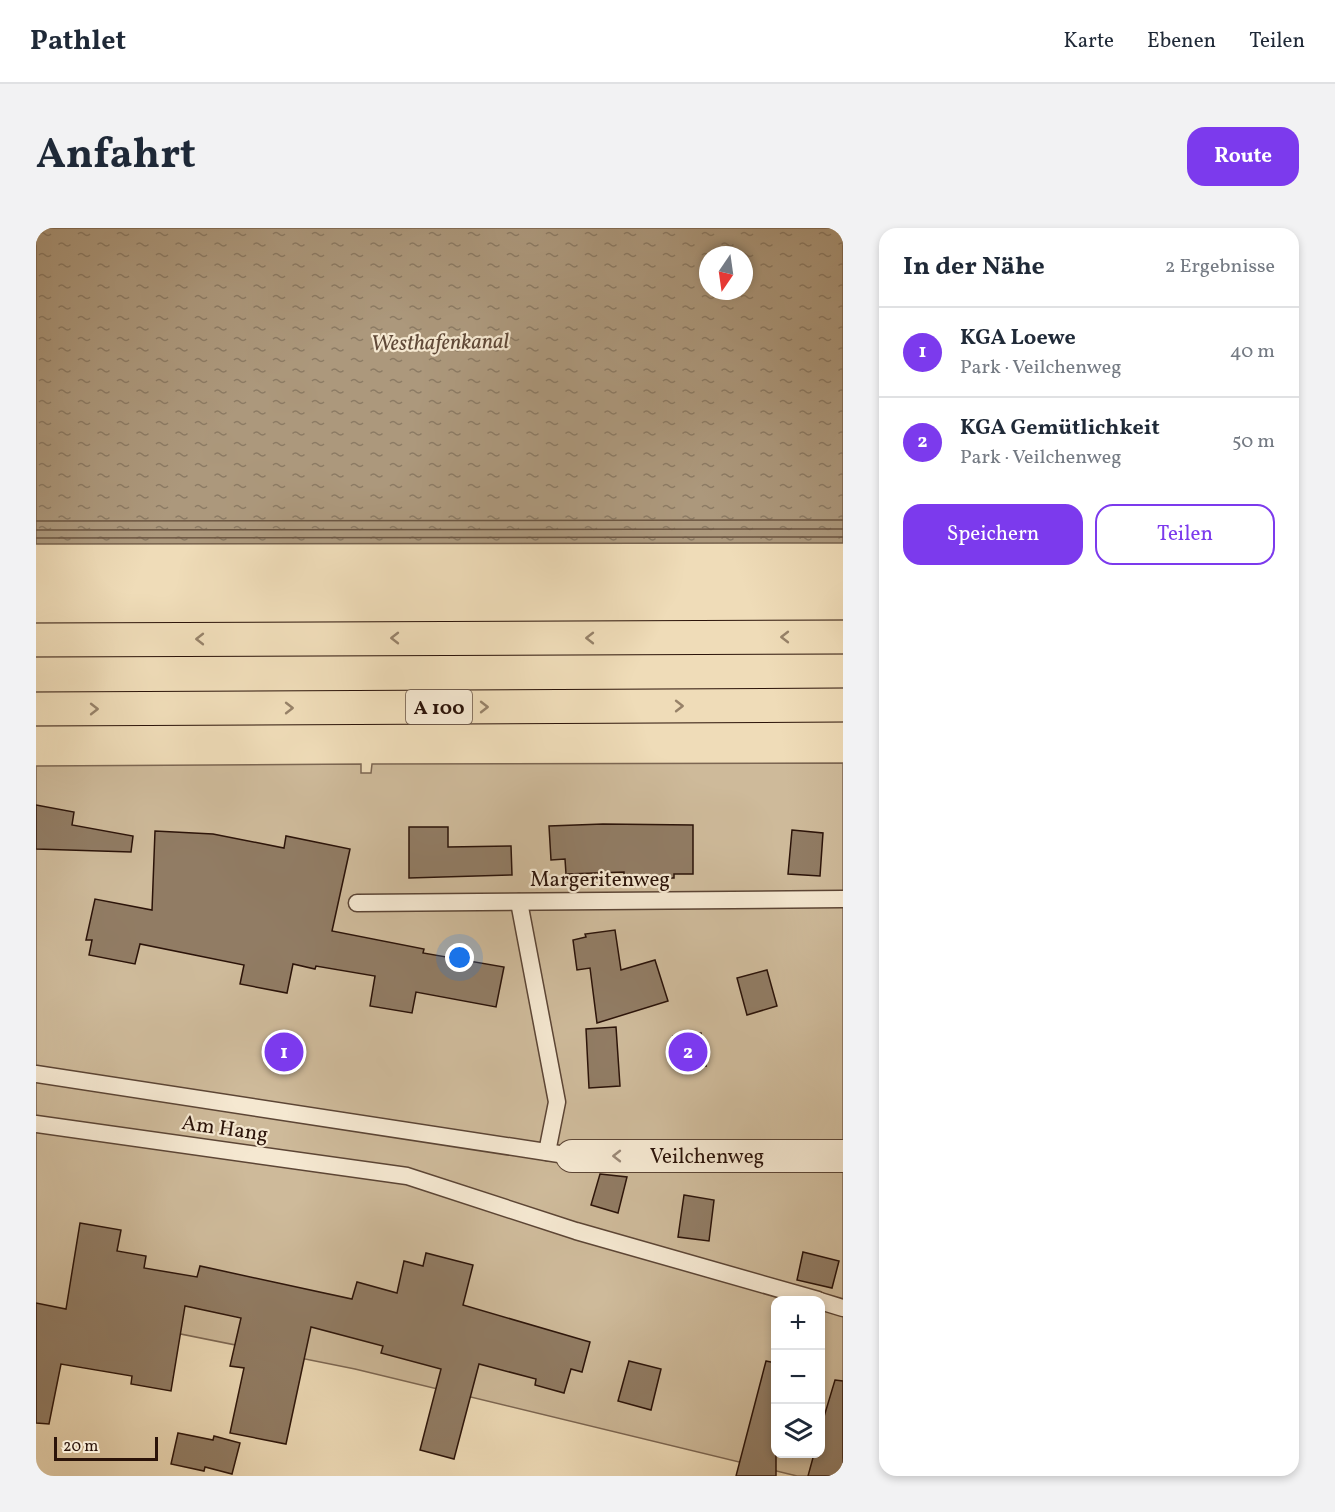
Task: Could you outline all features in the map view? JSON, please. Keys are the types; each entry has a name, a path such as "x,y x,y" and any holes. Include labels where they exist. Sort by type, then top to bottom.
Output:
{"highway":[{"path":"36,640 843,637"},
{"name":"A 100","path":"36,709 843,705"}],"street":[{"name":"Veilchenweg","path":"559,1154 843,1156"}],"lane":[{"name":"Margeritenweg","path":"357,903 843,899"},
{"path":"36,1074 559,1154 557,1102 519,902"},
{"name":"Am Hang","path":"36,1124 407,1176 576,1231 802,1296"},
{"name":"Am Hang","path":"825,1303 843,1308"}],"shaded area":[{"path":"843,763 843,1476 797,1476 355,1369 36,1305 36,766 361,764 361,773 371,773 372,764"}],"water":[{"name":"Westhafenkanal","path":"36,228 843,228 843,543 36,544"}],"building":[{"path":"36,805 74,812 72,825 133,836 131,852 36,849"},
{"path":"693,825 693,874 674,874 674,878 624,878 624,872 566,874 565,859 551,860 549,826"},
{"path":"409,827 448,827 448,847 511,846 512,875 409,878"},
{"path":"792,830 823,833 820,876 788,874"},
{"path":"155,831 213,834 284,848 286,836 350,849 332,931 424,949 423,953 504,967 496,1007 416,992 412,1013 370,1006 375,976 316,966 315,969 293,964 287,993 240,984 244,965 140,944 135,964 89,955 92,940 86,940 95,899 152,910"},
{"path":"615,930 621,970 655,960 668,1001 597,1023 590,968 577,970 573,940 586,937 585,934"},
{"path":"767,970 777,1006 747,1015 737,978"},
{"path":"616,1027 620,1086 589,1088 586,1029"},
{"path":"701,1033 706,1066 677,1061 673,1036"},
{"path":"600,1174 627,1177 618,1213 591,1205"},
{"path":"684,1195 714,1200 709,1241 678,1237"},
{"path":"80,1223 121,1230 117,1251 146,1256 144,1268 197,1277 200,1266 352,1299 357,1282 397,1293 404,1261 423,1266 426,1253 473,1265 463,1305 590,1342 582,1372 571,1369 564,1393 535,1385 536,1379 479,1364 454,1459 420,1450 441,1369 381,1353 383,1346 311,1327 286,1444 230,1433 244,1368 230,1366 241,1318 185,1306 171,1391 131,1384 132,1376 61,1364 49,1424 36,1423 36,1303 66,1309"},
{"path":"803,1252 839,1261 832,1288 797,1280"},
{"path":"629,1361 661,1369 651,1410 618,1401"},
{"path":"766,1361 771,1362 771,1458 776,1458 776,1476 736,1476"},
{"path":"835,1380 843,1381 843,1476 808,1476 813,1458 825,1458 825,1413"},
{"path":"178,1433 213,1440 214,1436 240,1443 232,1474 205,1467 204,1471 171,1464"}],"place":[{"name":"KGA Loewe","path":"284,1052"},
{"name":"KGA Gemütlichkeit","path":"688,1052"}]}
